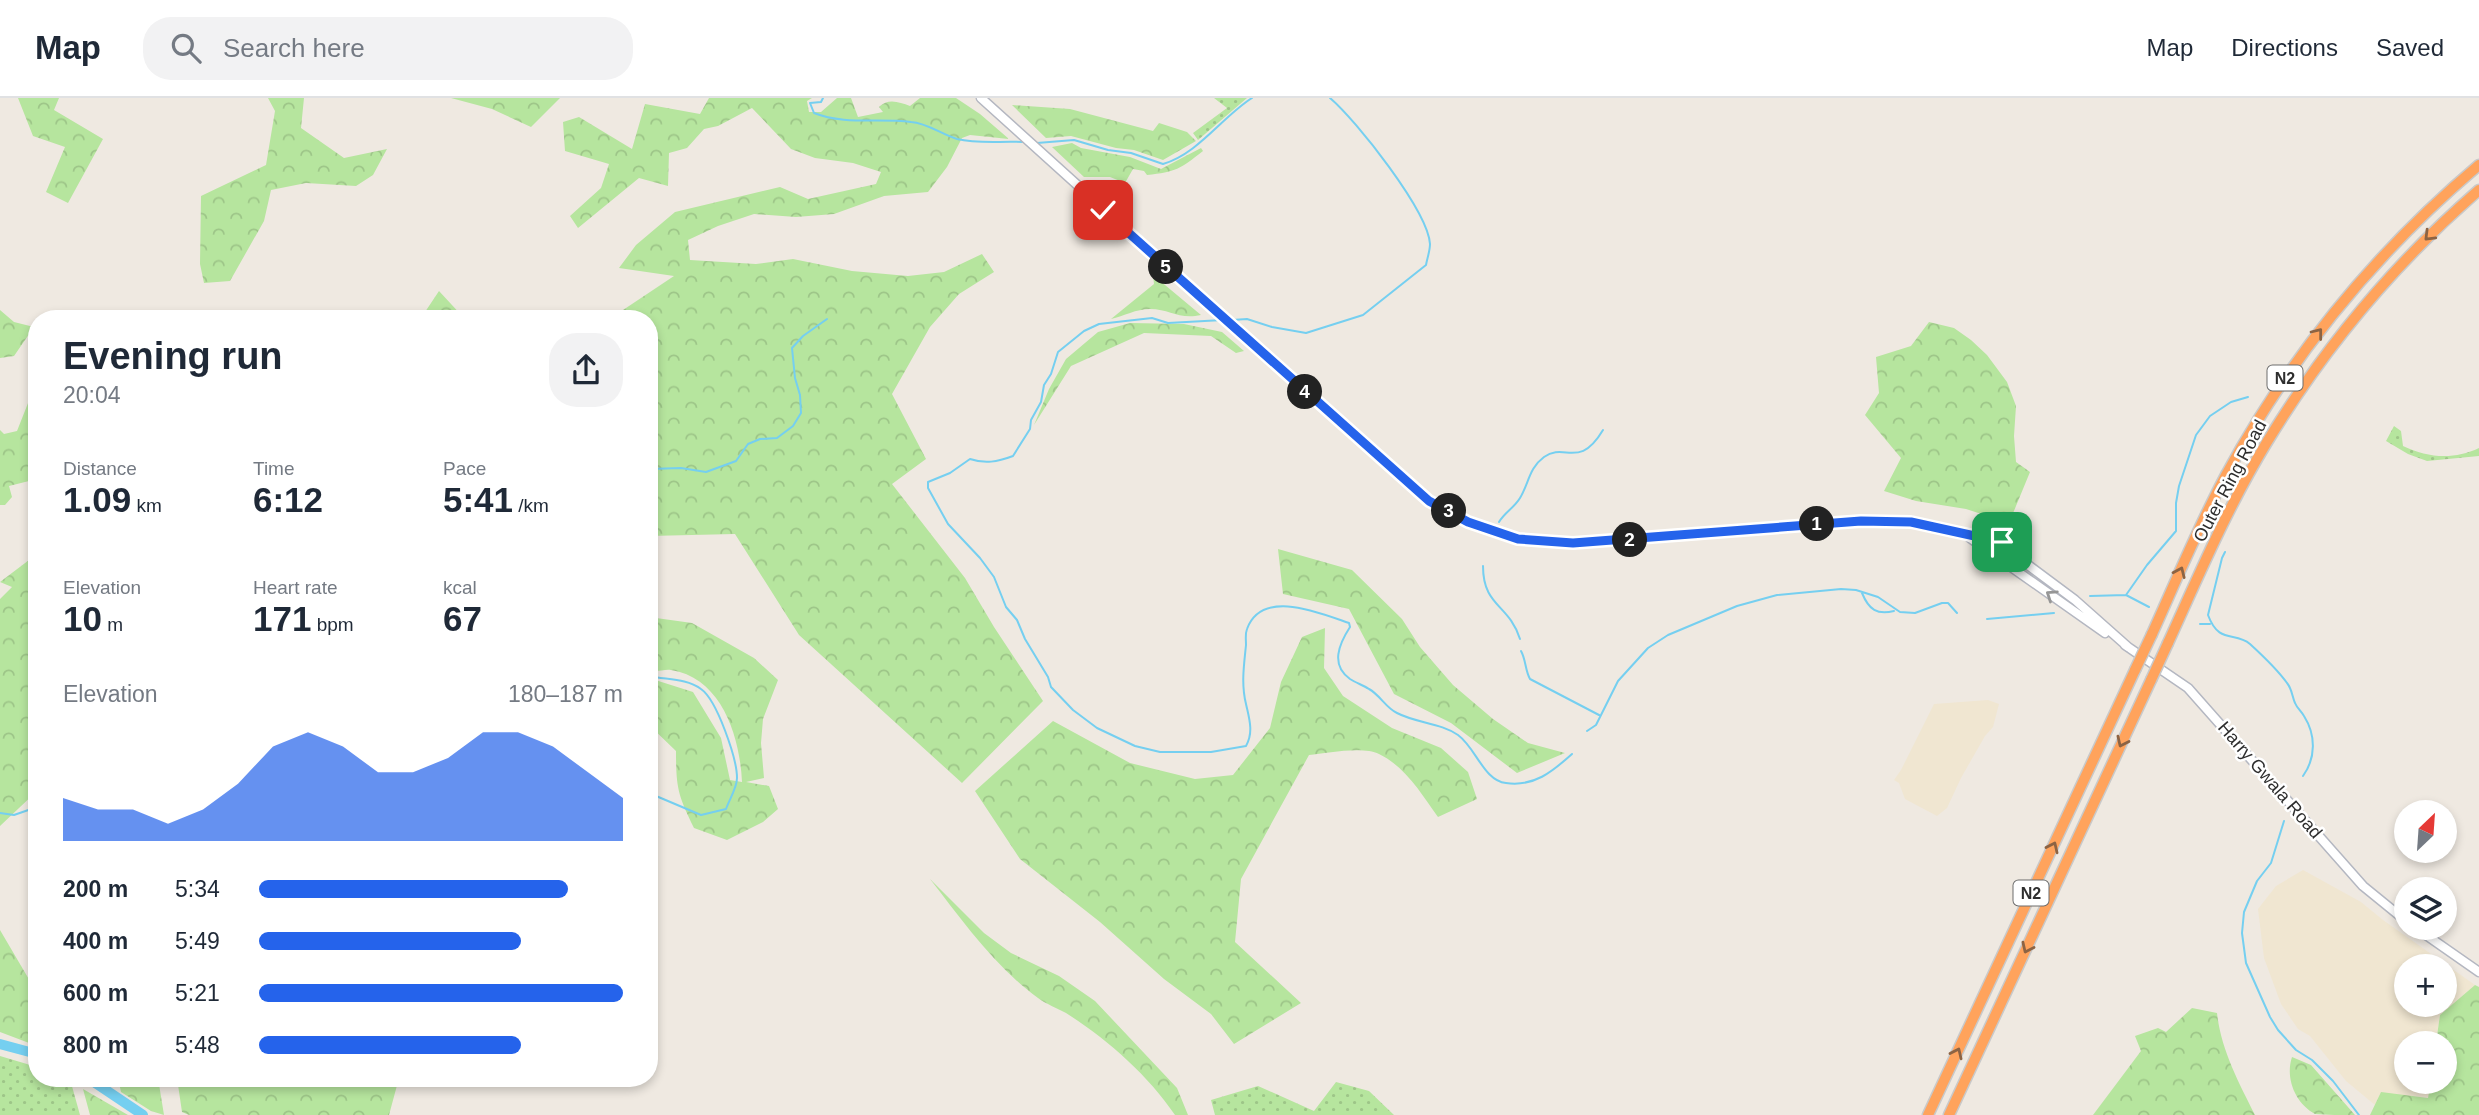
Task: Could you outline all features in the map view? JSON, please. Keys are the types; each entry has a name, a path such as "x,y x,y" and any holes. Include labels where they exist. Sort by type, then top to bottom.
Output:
{"highway":[{"name":"N2","path":"1928,1115 2225,477 2280,385 2311,342 2368,273 2427,210 2479,165"},
{"name":"Outer Ring Road","path":"1949,1115 2238,494 2266,443 2330,350 2396,270 2479,190"}],"main road":[{"name":"Harry Gwala Road","path":"981,98 1179,279 1429,501 1468,522 1518,539 1573,543 1861,521 1911,522 1982,538 2009,552 2075,600 2128,647"},
{"name":"Harry Gwala Road","path":"1967,536 2097,628 2188,688 2363,886 2394,911"},
{"path":"1982,538 2014,542"},
{"path":"2433,940 2479,972"}],"shaded area":[{"path":"1988,700 1999,704 1993,727 1961,778 1947,808 1937,816 1905,799 1899,783 1894,780 1934,704"},
{"path":"2303,870 2361,902 2394,928 2394,940 2411,940 2431,954 2394,954 2394,1017 2440,1017 2438,1031 2394,1031 2394,1094 2430,1094 2429,1098 2381,1093 2375,1105 2346,1081 2310,1036 2298,1029 2281,1004 2264,958 2258,909 2276,886"},
{"path":"2457,972 2475,985 2457,1000"}],"green space":[{"path":"18,98 59,98 54,110 103,139 68,203 46,192 65,147 33,136"},
{"path":"268,98 304,98 301,128 344,158 387,149 373,175 356,186 306,183 271,190 264,221 230,281 204,283 200,264 201,196 266,165 275,111"},
{"path":"451,98 560,98 531,127 492,109"},
{"path":"709,98 812,98 807,101 809,112 821,112 837,98 851,98 858,117 883,112 879,107 890,102 910,106 920,98 956,98 1009,139 970,135 962,138 947,167 928,192 884,196 834,214 796,217 754,214 688,240 690,260 756,264 793,259 852,271 908,276 944,272 982,254 994,272 959,294 930,327 892,394 926,459 892,484 965,578 1043,701 962,783 799,635 735,534 658,536 658,310 623,310 674,276 619,268 636,245 675,212 780,187 808,199 876,184 881,172 853,163 815,158 791,149 752,108 718,126 704,129 687,148 669,153 668,186 639,178 578,228 570,216 601,188 609,164 565,151 563,122 579,117 632,149 645,104 700,114"},
{"path":"1214,98 1247,98 1198,140 1193,133 1227,108"},
{"path":"1012,105 1070,109 1153,131 1159,123 1187,132 1196,141 1163,160 1134,150 1071,136 1046,138"},
{"path":"1072,143 1081,148 1130,157 1161,169 1201,148 1203,151 1183,166 1165,173 1147,175 1144,171 1133,169 1125,183 1110,177 1084,177 1052,147"},
{"path":"1153,275 1201,315 1187,316 1150,309 1111,319 1154,284"},
{"path":"439,291 457,310 426,310"},
{"path":"0,310 14,322 28,326 28,336 14,356 0,358"},
{"path":"1929,322 1954,328 1971,340 1987,355 2007,382 2016,406 2016,462 2030,472 2009,523 1966,509 1916,501 1884,491 1901,458 1865,415 1879,393 1876,357 1911,346"},
{"path":"1130,323 1184,324 1222,332 1244,351 1236,353 1211,336 1144,333 1071,366 1034,425 1049,389 1066,359 1098,332"},
{"path":"28,403 28,481 9,486 12,497 5,505 0,505 0,430 4,434 17,431"},
{"path":"2394,426 2401,431 2403,446 2412,450 2451,456 2479,448 2479,456 2427,461 2386,441"},
{"path":"1278,549 1352,570 1402,619 1420,647 1453,685 1493,719 1528,743 1565,753 1517,773 1451,723 1394,694 1349,609 1283,594"},
{"path":"28,561 28,800 0,826 0,599 12,587 0,582"},
{"path":"658,618 692,623 754,658 778,680 763,719 761,743 764,778 746,782 769,786 778,809 763,822 727,840 694,828 684,807 679,791 676,751 658,734 658,681 693,692 721,738 730,780 742,782 732,729 725,712 703,685 689,675 671,670 658,671"},
{"path":"1325,628 1324,668 1343,696 1392,728 1441,748 1468,772 1477,799 1438,817 1405,774 1379,754 1355,750 1309,755 1241,879 1235,942 1301,1003 1234,1044 1211,1014 1164,979 1100,922 1020,859 975,791 1053,721 1130,763 1195,779 1233,775 1270,728 1281,682 1302,637"},
{"path":"930,879 984,933 1011,953 1059,976 1095,1001 1177,1088 1188,1115 1175,1115 1152,1086 1112,1046 1022,986 980,942"},
{"path":"0,930 28,978 28,1043 0,1032"},
{"path":"2475,985 2479,987 2479,1115 2370,1115 2381,1092 2428,1098 2429,1094 2457,1094 2457,1031 2438,1031 2440,1017 2457,1017 2457,1000"},
{"path":"2192,1008 2217,1013 2227,1053 2255,1115 2093,1115 2141,1051 2135,1036 2158,1028 2166,1032"},
{"path":"0,1056 28,1064 28,1087 72,1087 80,1115 0,1115"},
{"path":"2292,1057 2311,1065 2355,1115 2315,1114 2308,1109 2293,1089 2290,1073"},
{"path":"1336,1082 1369,1091 1394,1115 1215,1115 1211,1100 1258,1086 1314,1111"},
{"path":"120,1087 159,1087 164,1115 151,1111 121,1092"},
{"path":"178,1087 397,1087 389,1115 189,1115 182,1112"},
{"path":"83,1089 128,1115 90,1115"}],"waterway":[{"path":"823,98 821,102 810,103 814,113 825,117 917,123 965,141 1022,142"},
{"path":"1037,143 1074,140 1108,150 1131,153 1163,164 1199,144 1252,98"},
{"path":"1232,320 1247,319 1306,333 1363,315 1426,265 1430,244 1417,210 1373,145 1330,98"},
{"path":"1223,320 1168,323 1152,318 1099,324 1084,331 1058,352 1051,374 1044,385 1041,402 1031,420 1030,429 1013,456 991,462 970,459 950,473 928,482 928,488 948,524 994,577 1006,607 1017,620 1051,687 1073,710 1097,728 1135,746 1160,752 1211,752 1246,746 1250,730 1243,682 1247,629 1254,617 1265,609 1293,607 1349,623 1350,627 1338,654 1338,661 1344,673 1373,692 1397,713 1458,735 1498,781 1516,784 1534,780 1550,772 1572,754"},
{"path":"658,469 681,468 706,472 736,461 748,444 760,439 777,438 793,426 801,413 792,348 803,336 827,319"},
{"path":"2126,595 2176,531 2179,486 2196,435 2210,416 2231,402 2248,397"},
{"path":"1499,522 1520,498 1539,461 1552,453 1572,453 1587,449 1603,430"},
{"path":"2225,552 2208,615 2212,624 2222,634 2250,644 2289,685 2296,705 2311,731 2312,754 2303,776"},
{"path":"1483,566 1487,590 1510,619 1520,639"},
{"path":"1587,731 1596,725 1618,681 1648,648 1668,635 1737,606 1777,595 1841,589 1856,590 1878,597 1900,612 1915,613 1948,603 1957,613"},
{"path":"1862,593 1874,610 1894,611"},
{"path":"2090,596 2126,595 2149,607"},
{"path":"1987,619 2054,613"},
{"path":"2200,624 2210,624"},
{"path":"1521,651 1530,679 1599,715"},
{"path":"658,677 695,685 707,695 725,730 737,778 726,809 701,815 658,797"},
{"path":"0,813 14,815 28,810"},
{"path":"2284,821 2271,863 2257,881 2244,912 2242,933 2246,963 2278,1030 2296,1050 2312,1060 2333,1081 2359,1115"},
{"path":"0,1044 28,1052"},
{"path":"101,1087 143,1115"}],"route":[{"path":"1103,210 1429,501 1468,522 1518,539 1573,543 1861,521 1911,522 2002,542"}]}
